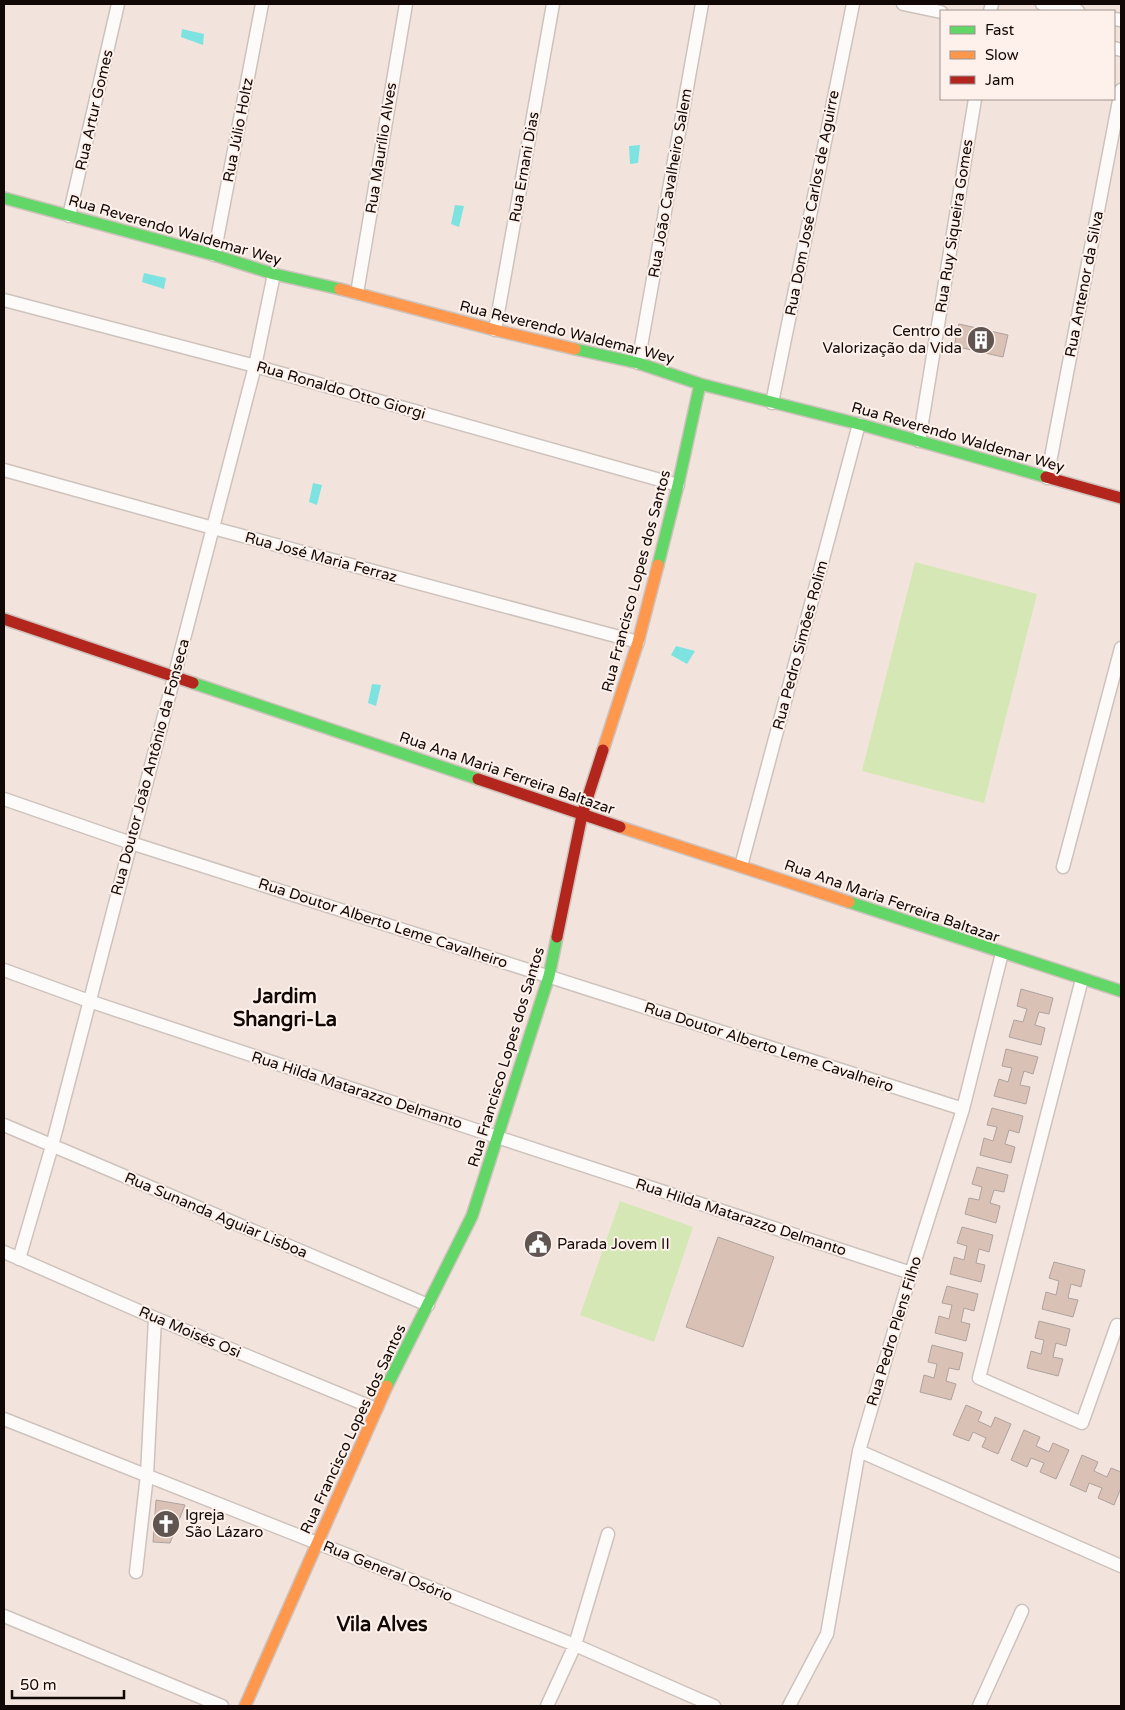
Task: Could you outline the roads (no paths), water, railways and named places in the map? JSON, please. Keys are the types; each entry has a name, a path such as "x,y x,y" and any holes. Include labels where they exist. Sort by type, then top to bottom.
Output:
{"street":[{"name":"Rua Artur Gomes","path":"69,216 118,4"},
{"name":"Rua Júlio Holtz","path":"214,255 262,4"},
{"name":"Rua Maurílio Alves","path":"357,293 406,4"},
{"name":"Rua Ernani Dias","path":"494,330 553,4"},
{"name":"Rua João Cavalheiro Salem","path":"638,363 702,4"},
{"name":"Rua Dom José Carlos de Aguirre","path":"772,403 852,4"},
{"path":"903,4 940,12"},
{"path":"1042,4 1073,10"},
{"name":"Rua Antenor da Silva","path":"1047,478 1121,90"},
{"name":"Rua Ruy Siqueira Gomes","path":"919,441 974,100"},
{"name":"Rua Reverendo Waldemar Wey","path":"4,198 214,255 274,274 357,293 494,330 638,363 700,384 860,424 1121,498"},
{"name":"Rua Doutor João Antônio da Fonseca","path":"19,1258 52,1146 255,366 274,274"},
{"name":"Rua Ronaldo Otto Giorgi","path":"4,300 255,366 678,485"},
{"name":"Rua Francisco Lopes dos Santos","path":"245,1706 376,1409 472,1216 549,976 582,815 638,642 678,485 700,384"},
{"name":"Rua Pedro Simões Rolim","path":"741,866 860,424"},
{"name":"Rua José Maria Ferraz","path":"4,470 638,642"},
{"name":"Rua Ana Maria Ferreira Baltazar","path":"4,618 582,815 1121,992"},
{"path":"1063,867 1121,648"},
{"name":"Rua Doutor Alberto Leme Cavalheiro","path":"4,799 130,843 963,1109"},
{"name":"Rua Pedro Plens Filho","path":"789,1706 827,1634 858,1451 911,1273 963,1109 1002,954"},
{"name":"Rua Hilda Matarazzo Delmanto","path":"4,970 90,1001 911,1273"},
{"path":"1082,979 979,1378 1082,1423 1117,1326"},
{"name":"Rua Sunanda Aguiar Lisboa","path":"4,1125 428,1305"},
{"name":"Rua Moisés Osi","path":"4,1252 155,1318 376,1409"},
{"path":"136,1572 147,1474 155,1318"},
{"name":"Rua General Osório","path":"4,1419 575,1645 714,1706"},
{"path":"858,1451 1121,1566"},
{"path":"547,1706 575,1645 608,1534"},
{"path":"979,1706 1022,1611"},
{"path":"4,1616 222,1706"}],"water":[{"path":"182,29 204,34 203,45 181,37"},
{"path":"640,145 638,163 630,164 629,146"},
{"path":"455,205 464,206 459,227 451,224"},
{"path":"144,273 166,278 164,289 142,282"},
{"path":"313,483 322,485 317,505 309,502"},
{"path":"676,646 695,651 687,664 671,655"},
{"path":"372,684 381,685 376,706 368,703"}],"place":[{"name":"Centro de Valorização da Vida","path":"981,340"},
{"name":"Parada Jovem II","path":"538,1244"},
{"name":"Igreja São Lázaro","path":"166,1524"}],"district":[{"name":"Jardim Shangri-La","path":"285,1008"},
{"name":"Vila Alves","path":"382,1625"}]}
